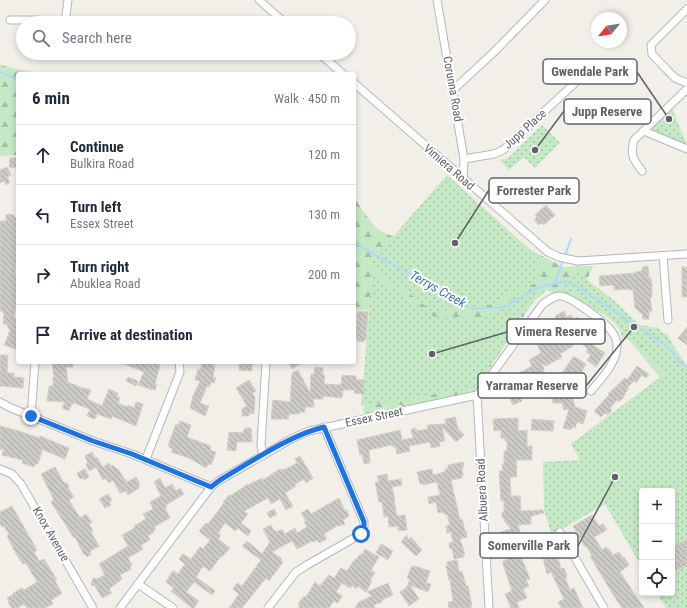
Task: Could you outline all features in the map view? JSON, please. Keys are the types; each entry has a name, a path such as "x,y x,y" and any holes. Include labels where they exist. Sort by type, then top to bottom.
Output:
{"street":[{"path":"67,16 68,0"},
{"path":"259,0 277,16"},
{"name":"Corunna Road","path":"437,0 465,164 463,179"},
{"path":"453,90 494,53 545,0"},
{"path":"687,9 651,45 652,54 667,70 675,78 687,83"},
{"path":"10,20 16,20"},
{"path":"327,60 341,72"},
{"name":"Jupp Place","path":"464,159 494,154 503,150 576,82"},
{"name":"Vimiera Road","path":"356,85 548,252 559,257 578,261 687,254"},
{"path":"642,171 634,161 631,152 634,140 687,89"},
{"path":"644,131 687,149"},
{"path":"663,256 668,320"},
{"path":"477,395 542,305 550,299 558,296 569,298 609,328 617,344 614,361 591,391"},
{"path":"31,416 35,364"},
{"path":"146,459 180,372 179,364"},
{"path":"263,456 261,445 266,364"},
{"name":"Essex Street","path":"120,608 211,487 220,480 300,435 324,427 477,395"},
{"name":"Albuera Road","path":"477,395 489,608"},
{"path":"0,402 93,441 146,459 211,487"},
{"path":"268,608 296,572 307,564 361,534 363,530 364,522 324,427"},
{"name":"Knox Avenue","path":"0,469 12,474 21,484 93,608"},
{"path":"560,532 604,608"},
{"path":"138,584 172,608"}],"green space":[{"path":"0,65 30,72 16,72 16,155 0,156"},
{"path":"672,108 687,145 687,146 650,130"},
{"path":"542,125 560,143 535,168 524,157 509,170 500,160 508,158"},
{"path":"447,175 538,257 537,283 508,292 497,302 489,305 432,312 417,299 391,281 371,262"},
{"path":"356,200 362,210 377,229 408,244 531,250 563,267 593,266 587,280 640,325 668,335 684,373 672,392 610,317 547,290 533,302 473,394 363,416 370,311 356,309"},
{"path":"373,268 376,275 389,286 409,298 430,316 475,320 500,311 511,296 534,287 536,294 475,388 361,406"},
{"path":"581,271 581,275 616,302 639,325 659,328 666,334 687,366 687,608 666,608 659,596 675,596 675,488 639,488 639,562 605,504 552,535 544,510 543,462 580,460 571,444 667,372 640,345 622,337 618,326 610,319 575,293 568,290 562,290 574,272"}],"building":[{"path":"10,158 16,158 16,168 9,167"},
{"path":"7,167 11,175 7,177 10,182 6,185 4,181 0,183 0,170"},
{"path":"546,205 555,215 544,225 542,223 539,225 534,220 537,217 535,215"},
{"path":"6,215 14,215 14,217 16,218 16,306 14,318 16,318 16,349 4,345 10,330 6,324 3,324 4,314 0,310 0,221 6,221"},
{"path":"648,266 649,278 651,278 652,286 652,297 650,297 652,311 649,311 649,319 643,319 642,314 635,308 633,290 614,290 614,285 600,286 599,276 635,273 642,271 642,267"},
{"path":"682,267 687,267 687,297 682,297"},
{"path":"357,311 368,312 366,340 364,340 364,342 357,341 358,339 356,339"},
{"path":"564,311 567,317 571,315 574,319 578,317 582,325 590,331 588,333 591,336 580,342 577,340 573,346 560,354 562,357 546,366 540,362 543,366 546,382 551,379 558,390 571,388 575,407 587,411 583,424 577,422 575,428 572,427 571,430 563,428 569,409 564,410 562,403 553,403 551,391 546,383 546,385 536,391 535,389 520,398 522,401 513,405 506,391 521,384 519,380 522,378 519,373 532,366 529,360 541,353 536,342 543,338 544,340 560,330 555,316"},
{"path":"687,327 687,345 678,338"},
{"path":"586,340 605,353 596,367 587,360 591,355 586,352 588,349 582,344"},
{"path":"0,355 8,355 7,373 14,373 14,377 24,378 23,388 0,386"},
{"path":"573,357 586,364 572,385 560,376"},
{"path":"52,364 73,364 73,367 66,367 68,382 91,390 87,399 102,406 109,389 118,393 117,397 120,398 118,403 127,407 128,405 134,408 136,402 143,404 136,426 112,416 111,419 97,414 95,419 91,418 87,416 90,409 74,403 69,411 62,408 65,402 47,401 49,386 53,386 54,377"},
{"path":"125,364 160,365 155,390 138,385 144,372"},
{"path":"202,364 213,364 215,366 213,377 216,378 214,383 211,382 209,387 207,386 200,403 209,406 205,416 190,408 193,396 200,381 195,380 198,369 200,370"},
{"path":"239,364 252,364 252,371 239,370"},
{"path":"289,364 300,364 292,369"},
{"path":"637,366 649,374 646,378 642,375 636,383 634,381 627,388 629,389 623,396 624,397 619,402 617,400 610,408 612,410 608,415 605,413 601,417 594,411 609,395 608,394 625,378 627,380"},
{"path":"315,367 323,368 323,375 325,375 324,384 341,385 342,375 356,376 356,380 364,380 364,394 354,393 355,390 343,390 342,398 323,396 323,399 313,399 314,407 305,407 305,412 289,414 288,419 271,419 273,400 290,402 292,373 298,370 310,393 311,374 314,374"},
{"path":"128,377 138,381 136,386 126,381"},
{"path":"249,380 256,391 252,393 255,397 254,414 249,413 249,416 242,416 242,409 247,406 236,388"},
{"path":"455,417 458,428 464,435 456,442 442,427 445,441 439,442 440,446 431,448 430,442 409,446 410,451 397,454 396,448 391,445 369,450 370,463 364,464 362,454 360,455 357,440 400,430 402,440 413,438 411,429 416,428 416,431 428,429 427,425 446,424 445,419"},
{"path":"518,418 518,431 527,430 527,446 532,446 532,460 516,460 517,477 510,477 511,496 520,496 521,511 543,510 544,513 531,516 531,524 518,525 521,535 528,534 530,543 525,544 526,550 522,551 524,558 522,559 530,579 526,580 529,586 523,589 527,598 517,602 519,608 511,608 505,594 512,591 503,564 503,561 507,560 501,532 511,529 505,522 504,518 502,518 502,512 504,512 504,501 501,501 499,471 503,471 502,464 504,464 504,451 507,451 507,441 505,441 505,438 501,438 501,430 494,431 493,419"},
{"path":"532,419 554,421 553,431 531,430"},
{"path":"180,421 191,425 187,437 211,446 210,450 216,452 211,465 208,464 206,468 189,458 171,452 173,449 169,447 170,445 168,445 176,424 179,425"},
{"path":"0,426 39,438 40,436 69,448 65,459 41,449 42,451 38,464 35,464 34,467 22,463 23,460 2,455 4,448 0,450"},
{"path":"245,428 251,428 252,442 237,442 236,451 227,450 229,432 243,433"},
{"path":"92,452 103,467 109,463 111,466 113,465 118,469 127,482 136,477 139,482 139,488 128,495 126,491 120,493 113,480 109,483 106,478 103,480 96,467 89,471 85,456"},
{"path":"300,456 313,478 306,483 304,479 295,484 296,486 285,493 293,506 286,510 280,499 271,504 268,498 244,511 248,514 241,523 251,531 248,536 238,528 235,531 225,523 218,533 221,535 218,539 230,548 222,557 221,556 210,571 203,566 196,577 215,591 212,595 194,582 186,592 199,601 194,608 192,608 171,591 174,588 166,582 172,572 174,571 178,574 185,564 179,559 183,554 191,559 200,547 203,549 210,540 199,531 206,523 208,524 229,495 230,496 248,484 262,478 263,480 280,469 284,470 297,463 295,459"},
{"path":"463,462 464,467 462,467 462,478 451,480 460,520 462,519 467,537 460,539 465,554 463,554 464,557 454,559 452,548 450,549 449,543 453,542 451,532 447,533 446,526 450,525 447,514 444,515 444,512 438,513 436,502 429,504 428,497 440,495 437,482 423,485 423,483 420,484 417,472 432,469 433,475 445,472 445,469 448,469 448,465"},
{"path":"55,467 64,483 67,483 69,486 68,488 74,497 69,500 80,518 86,514 92,522 89,524 93,531 91,532 99,546 90,551 91,554 87,557 85,554 84,555 75,537 74,538 51,502 54,500 41,474"},
{"path":"85,469 89,477 84,480 83,478 80,479 77,473"},
{"path":"387,474 388,481 401,479 402,485 392,487 397,516 405,515 407,530 398,531 398,526 389,527 388,516 384,517 382,502 379,502 375,482 379,482 377,476"},
{"path":"160,478 165,488 172,484 176,491 180,488 184,494 166,505 167,507 165,508 170,518 154,527 156,529 153,531 154,532 148,536 150,540 141,545 143,549 128,558 132,565 130,567 131,569 120,575 122,579 109,589 112,593 102,598 95,586 91,585 93,578 97,579 105,575 99,564 128,546 122,535 135,528 134,526 146,519 143,514 153,509 150,502 161,496 154,482"},
{"path":"108,494 112,500 109,502 111,505 105,508 99,499"},
{"path":"339,498 349,516 343,520 345,524 338,525 324,534 327,539 319,543 318,540 312,541 297,549 292,541 272,552 282,559 281,560 283,562 269,581 266,578 242,608 229,608 239,594 233,589 237,583 242,586 261,560 242,546 247,541 262,554 270,542 263,529 271,525 274,531 275,530 277,532 282,529 285,534 295,528 297,533 307,527 304,522 306,521 301,513 308,509 311,514"},
{"path":"12,506 37,550 34,552 39,561 44,559 57,580 55,581 62,593 51,601 53,604 45,608 27,608 24,604 17,608 12,608 8,602 9,601 7,598 14,594 13,593 22,588 24,590 37,582 26,563 23,564 15,552 7,536 9,534 0,523 0,512"},
{"path":"274,509 277,514 270,518 267,513"},
{"path":"592,515 599,526 603,524 607,530 594,537 602,550 606,547 613,555 619,552 623,558 624,557 629,565 620,572 644,608 622,608 573,526"},
{"path":"407,535 408,540 411,537 422,550 416,556 401,542"},
{"path":"687,540 687,565 675,571 675,560 675,546"},
{"path":"381,544 393,551 388,560 376,553"},
{"path":"554,545 561,569 564,568 567,576 566,580 570,590 574,588 583,608 561,608 558,602 564,599 551,572 547,574 542,554 544,553 543,549"},
{"path":"365,549 379,557 371,570 375,573 370,580 372,581 366,592 358,586 356,589 352,585 350,588 342,583 336,592 342,596 338,603 334,601 329,608 298,608 300,606 298,604 304,596 306,597 315,582 320,586 329,575 334,578 341,568 347,571 355,559 356,560 360,554 362,555"},
{"path":"457,560 459,572 462,571 466,586 468,586 472,606 471,608 449,608 448,602 453,601 446,566 448,566 447,562"},
{"path":"414,566 430,571 426,583 431,584 428,592 410,585 419,599 409,606 400,592 407,587 410,579 407,578 411,567"},
{"path":"388,583 393,595 374,605 375,608 355,608 359,602 372,596 367,592"}],"waterway":[{"name":"Terrys Creek","path":"0,72 16,79"},
{"path":"555,283 571,239"},
{"name":"Terrys Creek","path":"356,244 473,309 505,307 537,288 566,281 584,291 668,347 680,363 687,367"}],"place":[{"name":"Gwendale Park","path":"669,119"},
{"name":"Jupp Reserve","path":"535,150"},
{"name":"Forrester Park","path":"455,243"},
{"name":"Yarramar Reserve","path":"634,327"},
{"name":"Vimera Reserve","path":"432,354"},
{"name":"Somerville Park","path":"615,477"}],"route":[{"path":"31,416 93,441 132,454 211,487 220,480 291,439 309,431 324,427 364,522 361,534"}]}
